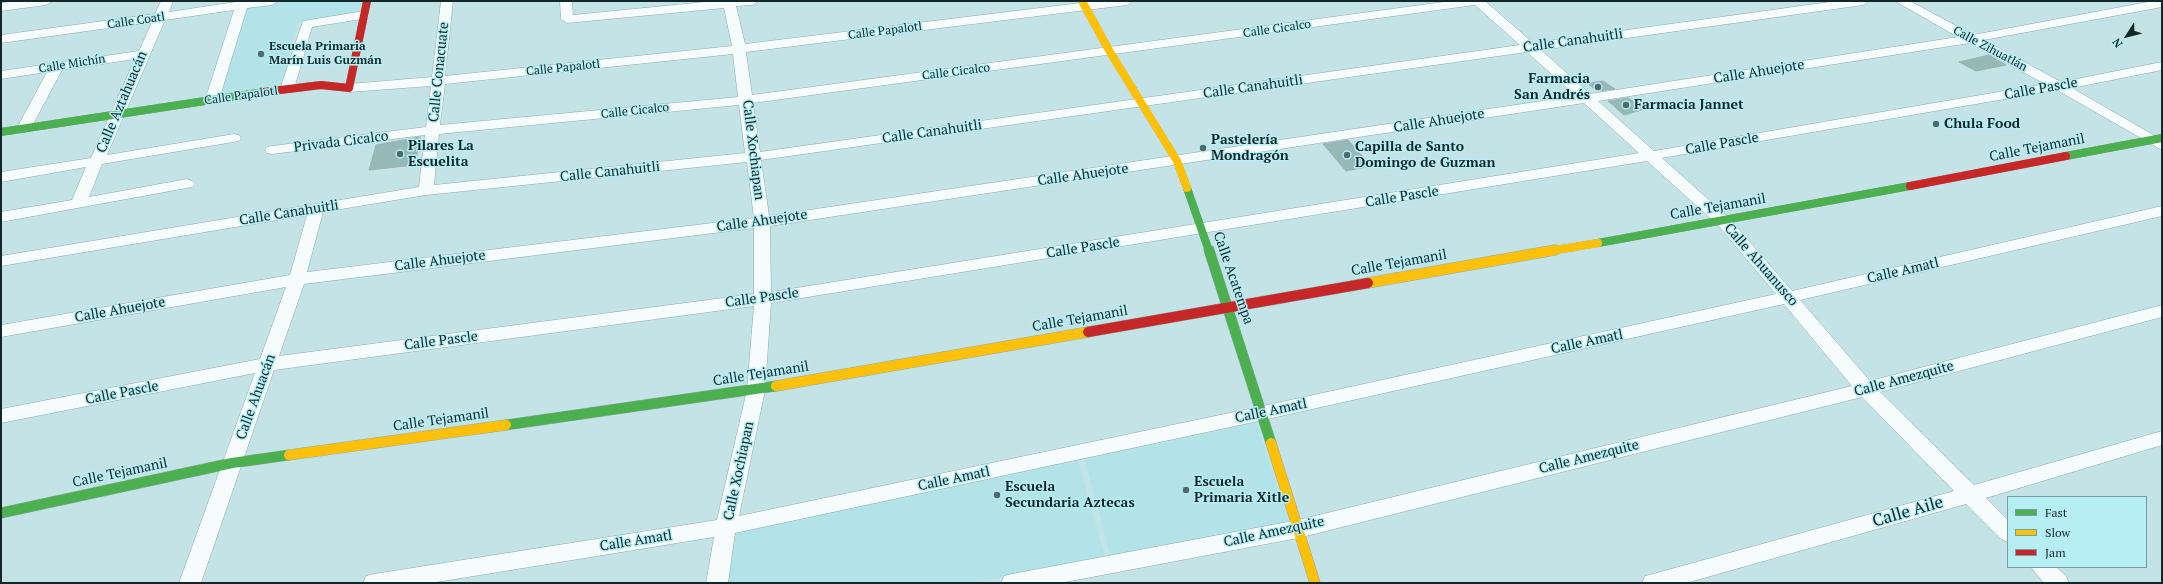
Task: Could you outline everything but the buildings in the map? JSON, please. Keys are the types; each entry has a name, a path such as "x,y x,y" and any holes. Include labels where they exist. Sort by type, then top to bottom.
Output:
{"street":[{"path":"1,7 46,1"},
{"name":"Calle Aztahuacán","path":"78,203 98,161 116,114 167,1"},
{"name":"Calle Coatl","path":"1,39 272,1"},
{"path":"348,88 367,1"},
{"name":"Calle Conacuate","path":"426,190 447,1"},
{"path":"566,1 567,18 753,1"},
{"name":"Calle Papalotl","path":"1,132 321,84 348,88 439,81 739,49 1083,4 1127,1"},
{"name":"Calle Ahuanusco","path":"1478,1 1723,221 1866,389 2007,532"},
{"name":"Calle Cicalco","path":"433,130 746,100 1110,52 1478,1"},
{"name":"Calle Canahuitli","path":"1,261 426,190 754,157 1863,1"},
{"name":"Calle Zihuatlán","path":"1901,1 2159,141"},
{"name":"Calle Xochiapan","path":"717,583 726,527 756,390 763,299 762,222 739,49 730,2"},
{"name":"Calle Ahuejote","path":"1,331 297,279 762,222 1586,99 1971,40 2162,3"},
{"name":"Calle Acatempa","path":"1083,4 1110,52 1143,103 1177,161 1229,308 1315,583"},
{"path":"212,100 242,5"},
{"path":"287,89 307,24 364,15"},
{"name":"Calle Michín","path":"1,75 143,54"},
{"name":"Calle Pascle","path":"1,416 268,364 763,299 1650,156 2059,86 2162,66"},
{"path":"24,128 57,67"},
{"name":"Privada Cicalco","path":"272,150 433,130"},
{"path":"1,177 234,138"},
{"name":"Calle Tejamanil","path":"1,513 232,463 756,390 1723,221 2159,141"},
{"path":"1,217 187,184"},
{"name":"Calle Ahuacán","path":"187,582 268,364 297,279 316,209"},
{"name":"Calle Amatl","path":"374,583 726,527 1263,413 1789,297 2162,211"},
{"name":"Calle Amezquite","path":"1012,583 1298,529 1866,389 2162,311"},
{"name":"Calle Aile","path":"1653,583 1969,495 2162,438"},
{"path":"2043,568 2058,583"}],"shaded area":[{"name":"Escuela Primaria Marín Luis Guzmán","path":"286,1 361,1 359,14 297,23 282,84 219,95 248,7"},
{"name":"Escuela Primaria Xitle","path":"1256,422 1290,524 1111,558 1084,457"},
{"name":"Escuela Secundaria Aztecas","path":"1078,459 1105,558 973,583 726,583 733,532"}],"traffic: fast":[{"path":"1,132 264,92"},
{"path":"2066,156 2162,138"},
{"path":"1598,243 1910,186"},
{"path":"1187,188 1229,308 1271,443"},
{"path":"506,425 776,386"},
{"path":"1,513 232,463 289,455"}],"traffic: slow":[{"path":"1082,1 1110,52 1177,161 1187,188"},
{"path":"1368,283 1598,243"},
{"path":"776,386 1088,332"},
{"path":"289,455 506,425"},
{"path":"1271,443 1315,583"}],"traffic: jam":[{"path":"264,92 321,85 349,88 367,1"},
{"path":"1910,186 2066,156"},
{"path":"1088,332 1368,283"}],"place":[{"name":"Escuela Primaria Marín Luis Guzmán","path":"261,54"},
{"name":"Farmacia San Andrés","path":"1598,87"},
{"name":"Farmacia Jannet","path":"1626,105"},
{"name":"Chula Food","path":"1936,124"},
{"name":"Pastelería Mondragón","path":"1203,148"},
{"name":"Pilares La Escuelita","path":"400,154"},
{"name":"Capilla de Santo Domingo de Guzman","path":"1347,155"},
{"name":"Escuela Primaria Xitle","path":"1186,490"},
{"name":"Escuela Secundaria Aztecas","path":"997,495"}]}
